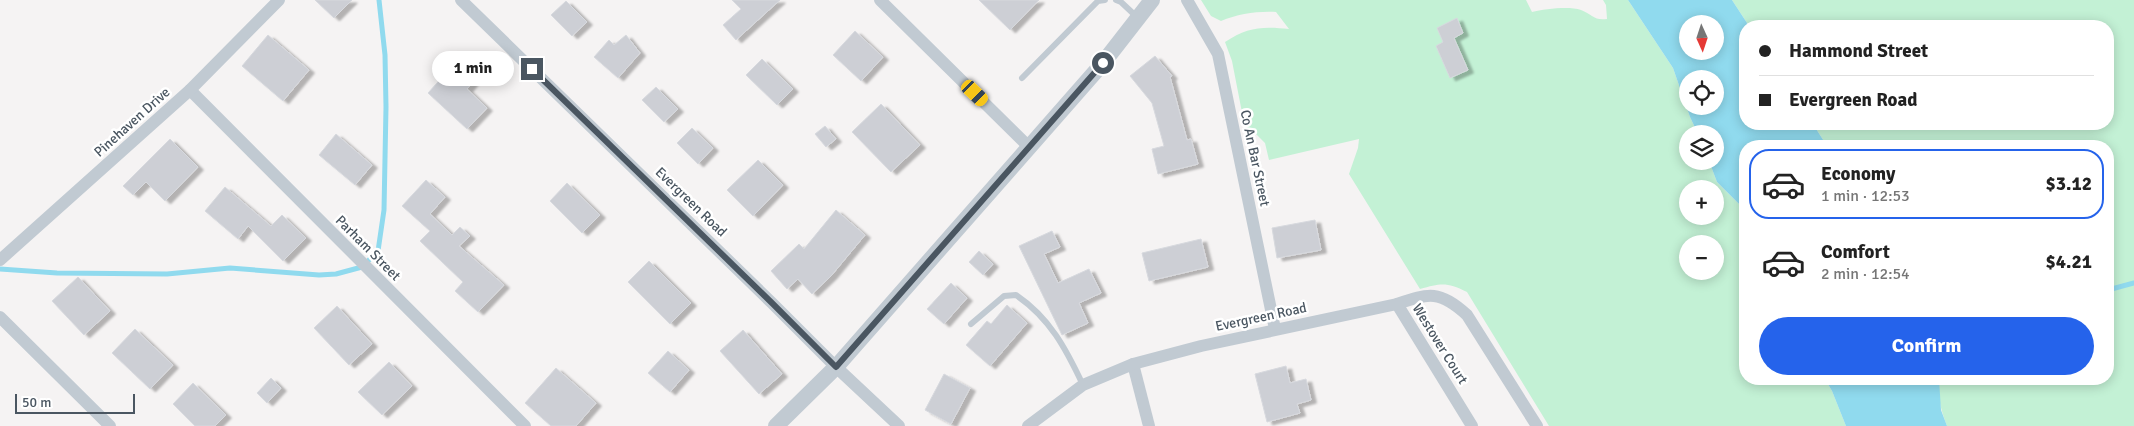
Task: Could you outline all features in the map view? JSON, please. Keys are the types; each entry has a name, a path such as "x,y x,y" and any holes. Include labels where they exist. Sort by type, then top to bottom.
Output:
{"street":[{"name":"Pinehaven Drive","path":"0,260 190,90 279,0"},
{"name":"Evergreen Road","path":"461,0 836,367 899,426"},
{"path":"880,0 1029,147"},
{"path":"776,426 836,367 1103,63 1152,0"},
{"name":"Co An Bar Street","path":"1187,0 1218,54 1275,329"},
{"name":"Parham Street","path":"190,90 525,426"},
{"name":"Westover Court","path":"1472,426 1397,304 1422,295 1439,295 1453,302 1467,315 1475,326 1537,426"},
{"name":"Evergreen Road","path":"1028,426 1083,385 1133,364 1275,329 1397,304"},
{"path":"0,317 110,426"},
{"path":"1133,364 1149,426"}],"lane":[{"path":"1022,78 1098,1 1105,0"},
{"path":"1116,0 1121,2 1139,18"},
{"path":"971,324 1004,296 1016,295 1032,305 1065,347 1083,385"}],"green space":[{"path":"1201,0 1526,0 1532,12 1570,8 1581,10 1596,18 1607,19 1606,5 1603,0 1628,0 1673,68 1679,85 1679,115 1689,115 1694,125 1679,125 1679,170 1712,170 1716,180 1679,180 1679,225 1724,225 1724,189 1739,204 1739,385 1828,385 1846,426 1549,426 1467,292 1444,284 1420,289 1349,174 1358,148 1359,139 1269,160 1265,143 1254,132 1246,133 1232,61 1225,42 1241,33 1256,29 1289,29 1276,12 1248,13 1221,21 1211,16"},
{"path":"1732,0 2134,0 2134,426 1947,426 1939,397 1939,385 2114,385 2114,140 1823,140 1817,130 2114,130 2114,20 1745,20"}],"water":[{"path":"1628,0 1732,0 1745,20 1739,20 1739,130 1817,130 1823,140 1739,140 1739,204 1724,189 1724,180 1716,180 1712,170 1724,170 1724,125 1694,125 1689,115 1724,115 1724,70 1679,70 1679,85 1673,68"},
{"path":"1828,385 1939,385 1941,410 1947,426 1846,426"}],"building":[{"path":"315,0 352,0 334,18"},
{"path":"732,0 780,0 736,40 723,25 741,9"},
{"path":"979,0 1039,0 1010,30"},
{"path":"566,1 587,22 572,36 551,15"},
{"path":"1457,18 1463,33 1454,38 1468,70 1450,78 1436,46 1443,42 1437,28"},
{"path":"855,31 883,57 861,81 833,55"},
{"path":"268,35 309,70 283,101 242,66"},
{"path":"626,35 640,53 618,78 594,57 609,40 614,45"},
{"path":"1155,56 1172,76 1170,77 1187,140 1191,139 1198,164 1158,174 1152,149 1164,146 1152,103 1130,76"},
{"path":"762,59 793,89 777,105 746,75"},
{"path":"454,64 473,82 467,89 487,108 467,129 428,93"},
{"path":"656,87 678,109 664,122 642,100"},
{"path":"881,104 920,145 891,172 852,132"},
{"path":"825,126 836,139 826,147 815,134"},
{"path":"692,128 713,148 698,164 677,143"},
{"path":"336,134 372,165 355,185 319,155"},
{"path":"170,139 198,167 165,201 146,182 133,195 123,186"},
{"path":"758,160 783,185 753,216 727,190"},
{"path":"426,180 445,197 430,214 452,235 460,227 470,236 459,246 504,285 478,312 455,291 463,282 420,241 430,231 402,206"},
{"path":"567,183 600,215 582,233 550,201"},
{"path":"225,187 271,226 282,215 306,238 283,261 248,226 238,239 205,211"},
{"path":"836,210 865,235 831,276 812,294 798,279 787,289 771,271 799,244 804,249"},
{"path":"1315,220 1321,250 1277,258 1272,228"},
{"path":"1052,231 1060,247 1044,254 1058,283 1089,269 1101,293 1079,303 1088,323 1062,335 1019,246"},
{"path":"1201,239 1208,267 1149,281 1142,253"},
{"path":"979,251 993,264 983,275 969,262"},
{"path":"649,261 691,303 670,324 628,282"},
{"path":"78,277 110,311 84,335 52,301"},
{"path":"951,283 967,298 944,324 927,309"},
{"path":"1007,305 1027,323 990,366 966,345 987,321 991,324"},
{"path":"337,306 372,344 349,365 314,328"},
{"path":"135,329 173,365 150,389 112,353"},
{"path":"743,330 782,374 759,394 720,351"},
{"path":"668,351 689,370 670,392 648,373"},
{"path":"389,362 412,386 382,415 358,392"},
{"path":"1286,366 1290,383 1306,379 1311,400 1297,404 1300,413 1267,422 1255,374"},
{"path":"556,368 596,403 576,426 551,426 525,403"},
{"path":"944,374 970,388 951,424 925,410"},
{"path":"271,378 281,388 267,403 257,393"},
{"path":"193,383 226,415 215,426 195,426 173,404"}],"waterway":[{"path":"0,269 57,273 167,274 230,268 319,275 336,274 362,267 378,251 384,210 385,55 379,0"},
{"path":"2114,288 2134,283"}],"route":[{"path":"532,69 836,367 1103,63"}]}
